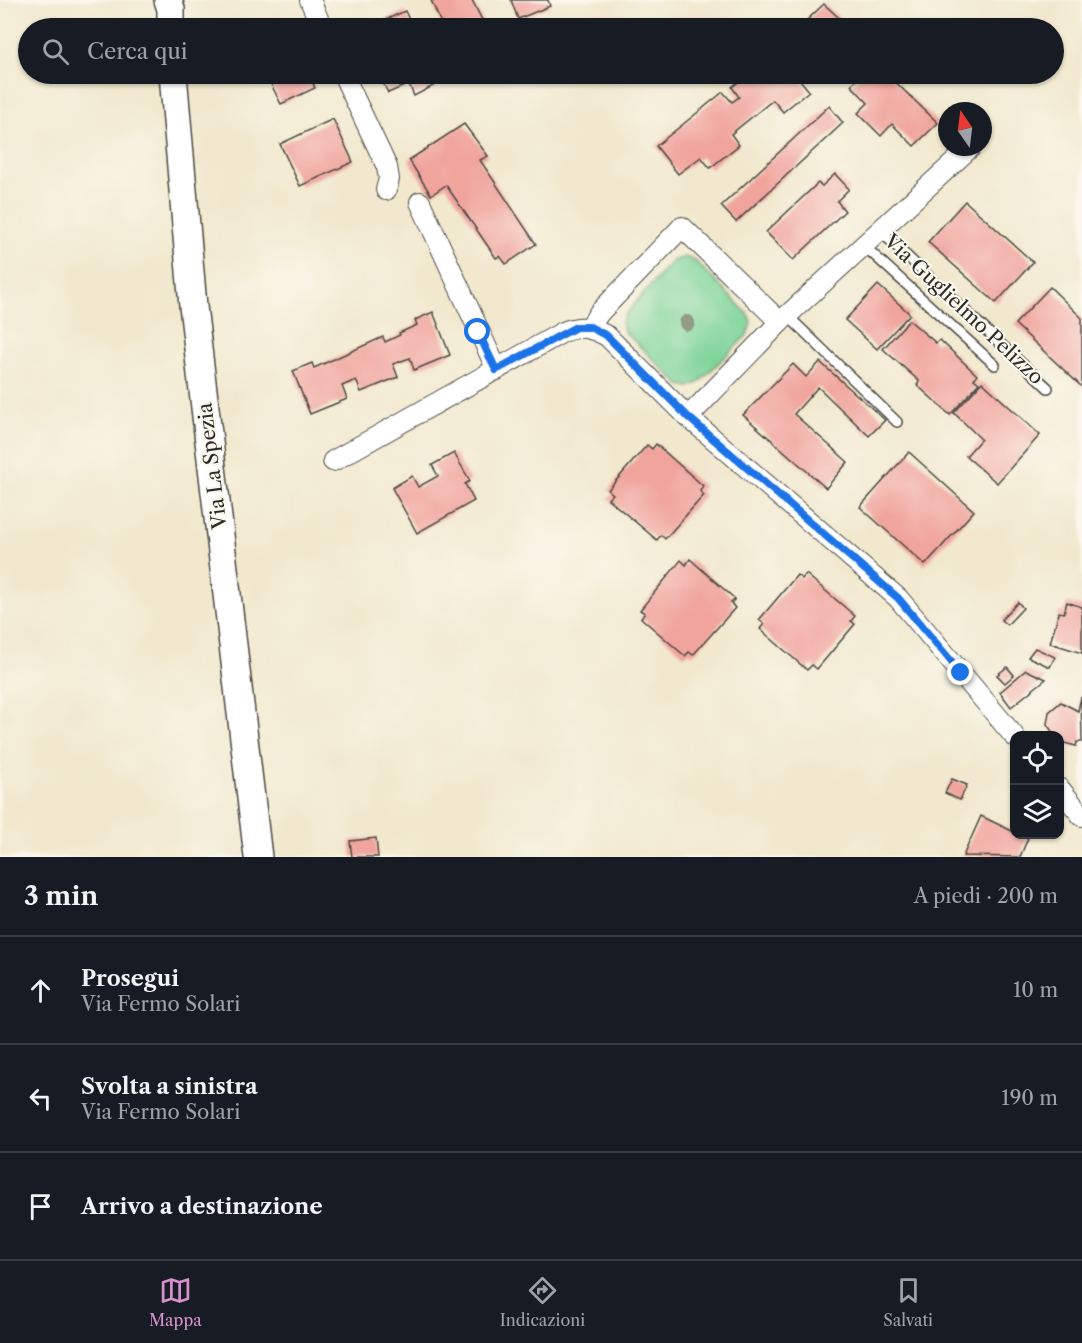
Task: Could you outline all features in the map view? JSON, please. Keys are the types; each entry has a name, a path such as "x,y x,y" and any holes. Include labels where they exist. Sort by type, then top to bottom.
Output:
{"main road":[{"name":"Via La Spezia","path":"174,84 193,306 258,857"}],"street":[{"path":"310,0 318,18"},
{"path":"349,84 387,167 389,179 386,190"},
{"name":"Via Guglielmo Pelizzo","path":"688,417 784,319 960,156"},
{"path":"420,202 496,370"},
{"path":"590,327 598,314 682,227 784,319"},
{"path":"333,461 563,332 576,327 590,327 607,336 688,417 898,598 1010,731"},
{"path":"1064,795 1082,816"}],"lane":[{"name":"Via Guglielmo Pelizzo","path":"879,230 1048,388"},
{"name":"Via Guglielmo Pelizzo","path":"863,244 995,365"},
{"path":"784,319 897,422"}],"green space":[{"path":"685,257 695,261 749,315 751,323 747,335 698,383 689,387 680,385 624,331 622,322 625,315 672,261"}],"building":[{"path":"431,0 472,0 481,18 439,18"},
{"path":"511,0 548,0 550,6 518,18"},
{"path":"824,4 839,18 809,18"},
{"path":"405,11 408,18 389,18"},
{"path":"271,84 313,84 315,88 281,104"},
{"path":"384,84 409,84 388,93"},
{"path":"409,84 437,84 414,96"},
{"path":"736,84 803,84 809,91 783,112 773,100 731,134 739,145 710,168 701,157 678,174 656,146 723,92 732,102 739,97 732,87"},
{"path":"852,84 897,84 938,123 914,146 892,124 881,136 858,113 868,103"},
{"path":"829,106 843,123 736,222 721,206"},
{"path":"333,119 353,162 300,186 280,144"},
{"path":"464,124 488,156 480,160 536,244 506,264 500,256 496,258 446,185 431,195 409,160"},
{"path":"835,174 849,189 837,201 845,211 793,260 766,232 818,183 822,186"},
{"path":"965,201 1033,262 996,303 928,242"},
{"path":"878,285 910,314 877,349 845,320"},
{"path":"1050,287 1082,318 1082,387 1015,324"},
{"path":"433,312 450,355 414,370 410,358 393,364 398,377 361,392 356,380 342,386 347,399 310,414 293,371 312,363 314,368 383,337 385,342 417,325 415,320"},
{"path":"909,320 936,343 940,340 977,375 974,379 979,383 950,415 917,385 919,381 883,349"},
{"path":"820,362 885,420 869,436 818,387 794,414 848,462 826,488 743,415 793,364 806,377"},
{"path":"982,382 1040,435 997,483 966,456 981,439 954,413"},
{"path":"656,444 703,486 700,491 704,495 665,539 661,535 657,540 608,499 613,494 608,490 647,445 652,449"},
{"path":"909,452 974,511 925,565 860,507"},
{"path":"454,453 470,481 465,484 474,501 417,533 392,488 412,476 418,487 438,476 432,465"},
{"path":"690,559 735,599 731,603 735,608 693,655 689,652 685,656 641,618 645,613 640,610 681,560 686,565"},
{"path":"806,574 855,616 851,621 855,624 817,669 812,665 807,670 760,629 764,624 759,620 797,575 802,579"},
{"path":"1018,602 1023,608 1007,625 1001,620"},
{"path":"1067,602 1082,607 1082,653 1050,643 1059,612 1064,613"},
{"path":"1035,648 1055,657 1050,667 1028,657"},
{"path":"1007,667 1014,675 1005,683 997,675"},
{"path":"1026,670 1046,679 1011,707 1000,692"},
{"path":"1081,697 1082,742 1077,742 1076,746 1064,743 1064,731 1052,731 1047,724 1049,712 1061,702 1078,711"},
{"path":"952,779 967,785 960,800 945,793"},
{"path":"981,816 1010,830 1010,839 1028,839 1020,857 963,856"},
{"path":"376,838 378,857 352,857 350,841"}],"route":[{"path":"478,332 496,370 576,327 590,327 607,336 688,417 898,598 961,673"}]}
